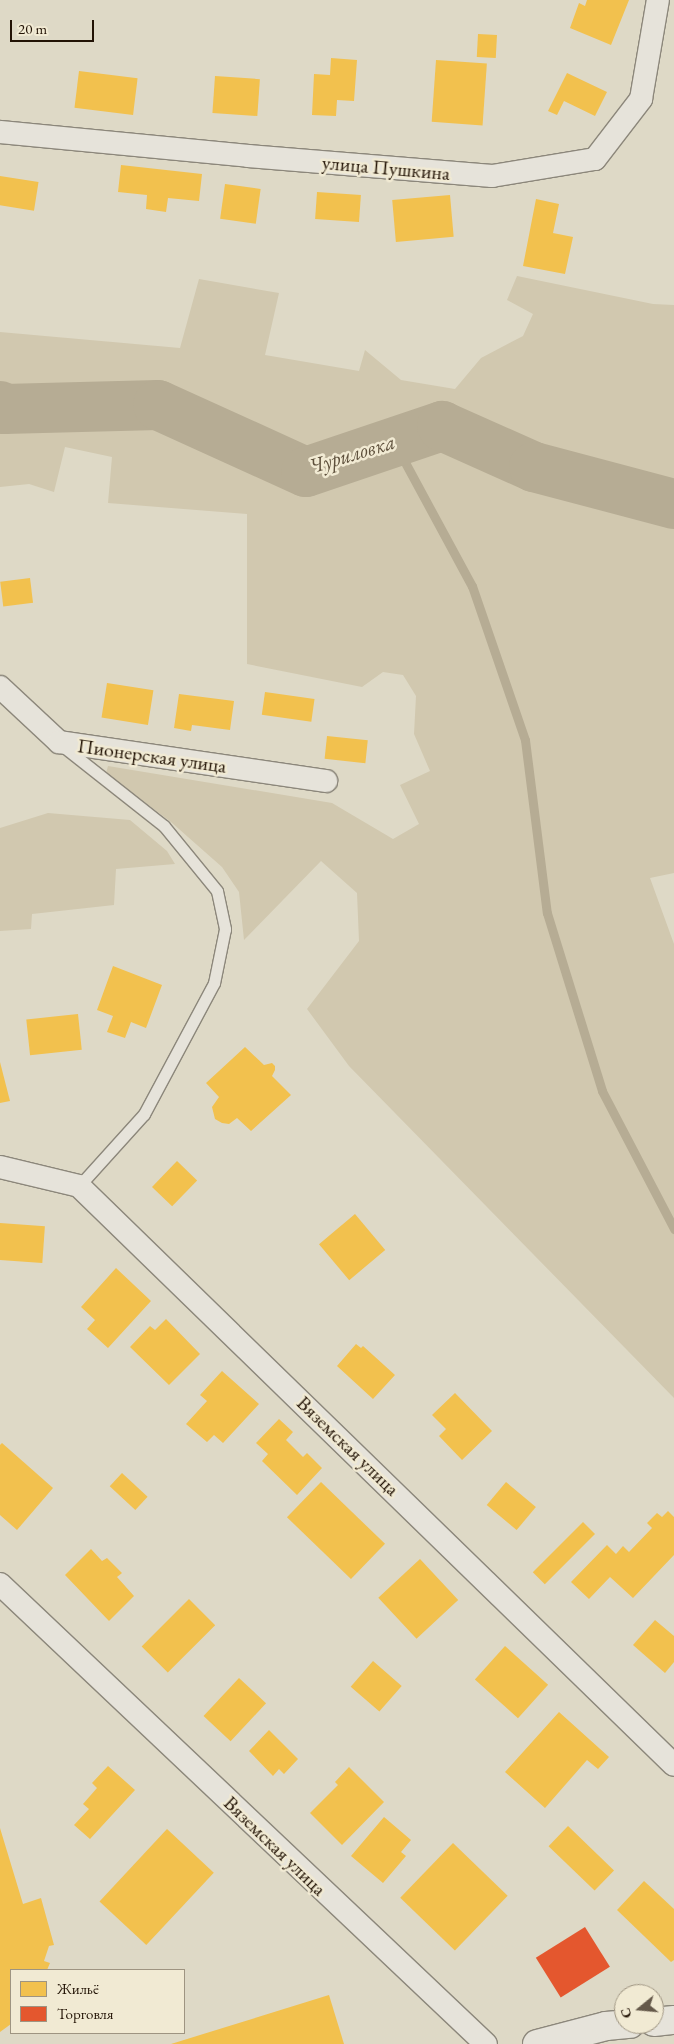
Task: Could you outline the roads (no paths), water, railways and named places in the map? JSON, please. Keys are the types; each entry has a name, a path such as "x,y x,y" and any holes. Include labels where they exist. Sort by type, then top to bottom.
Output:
{"street":[{"name":"улица Пушкина","path":"0,132 248,156 492,176 595,159 641,99 658,0"},
{"name":"Пионерская улица","path":"0,687 59,742 326,780"},
{"path":"0,1167 79,1186"},
{"name":"Вяземская улица","path":"79,1186 674,1764"},
{"name":"Вяземская улица","path":"0,1584 486,2044"},
{"path":"537,2044 614,2025"}],"lane":[{"path":"59,742 164,826 217,891 225,929 214,983 144,1114 79,1186"}],"waterway":[{"name":"Чуриловка","path":"0,406 4,409 158,405 306,472 442,426 534,467 674,504"},
{"path":"394,442 472,586 525,740 547,913 602,1091 674,1229"}]}
